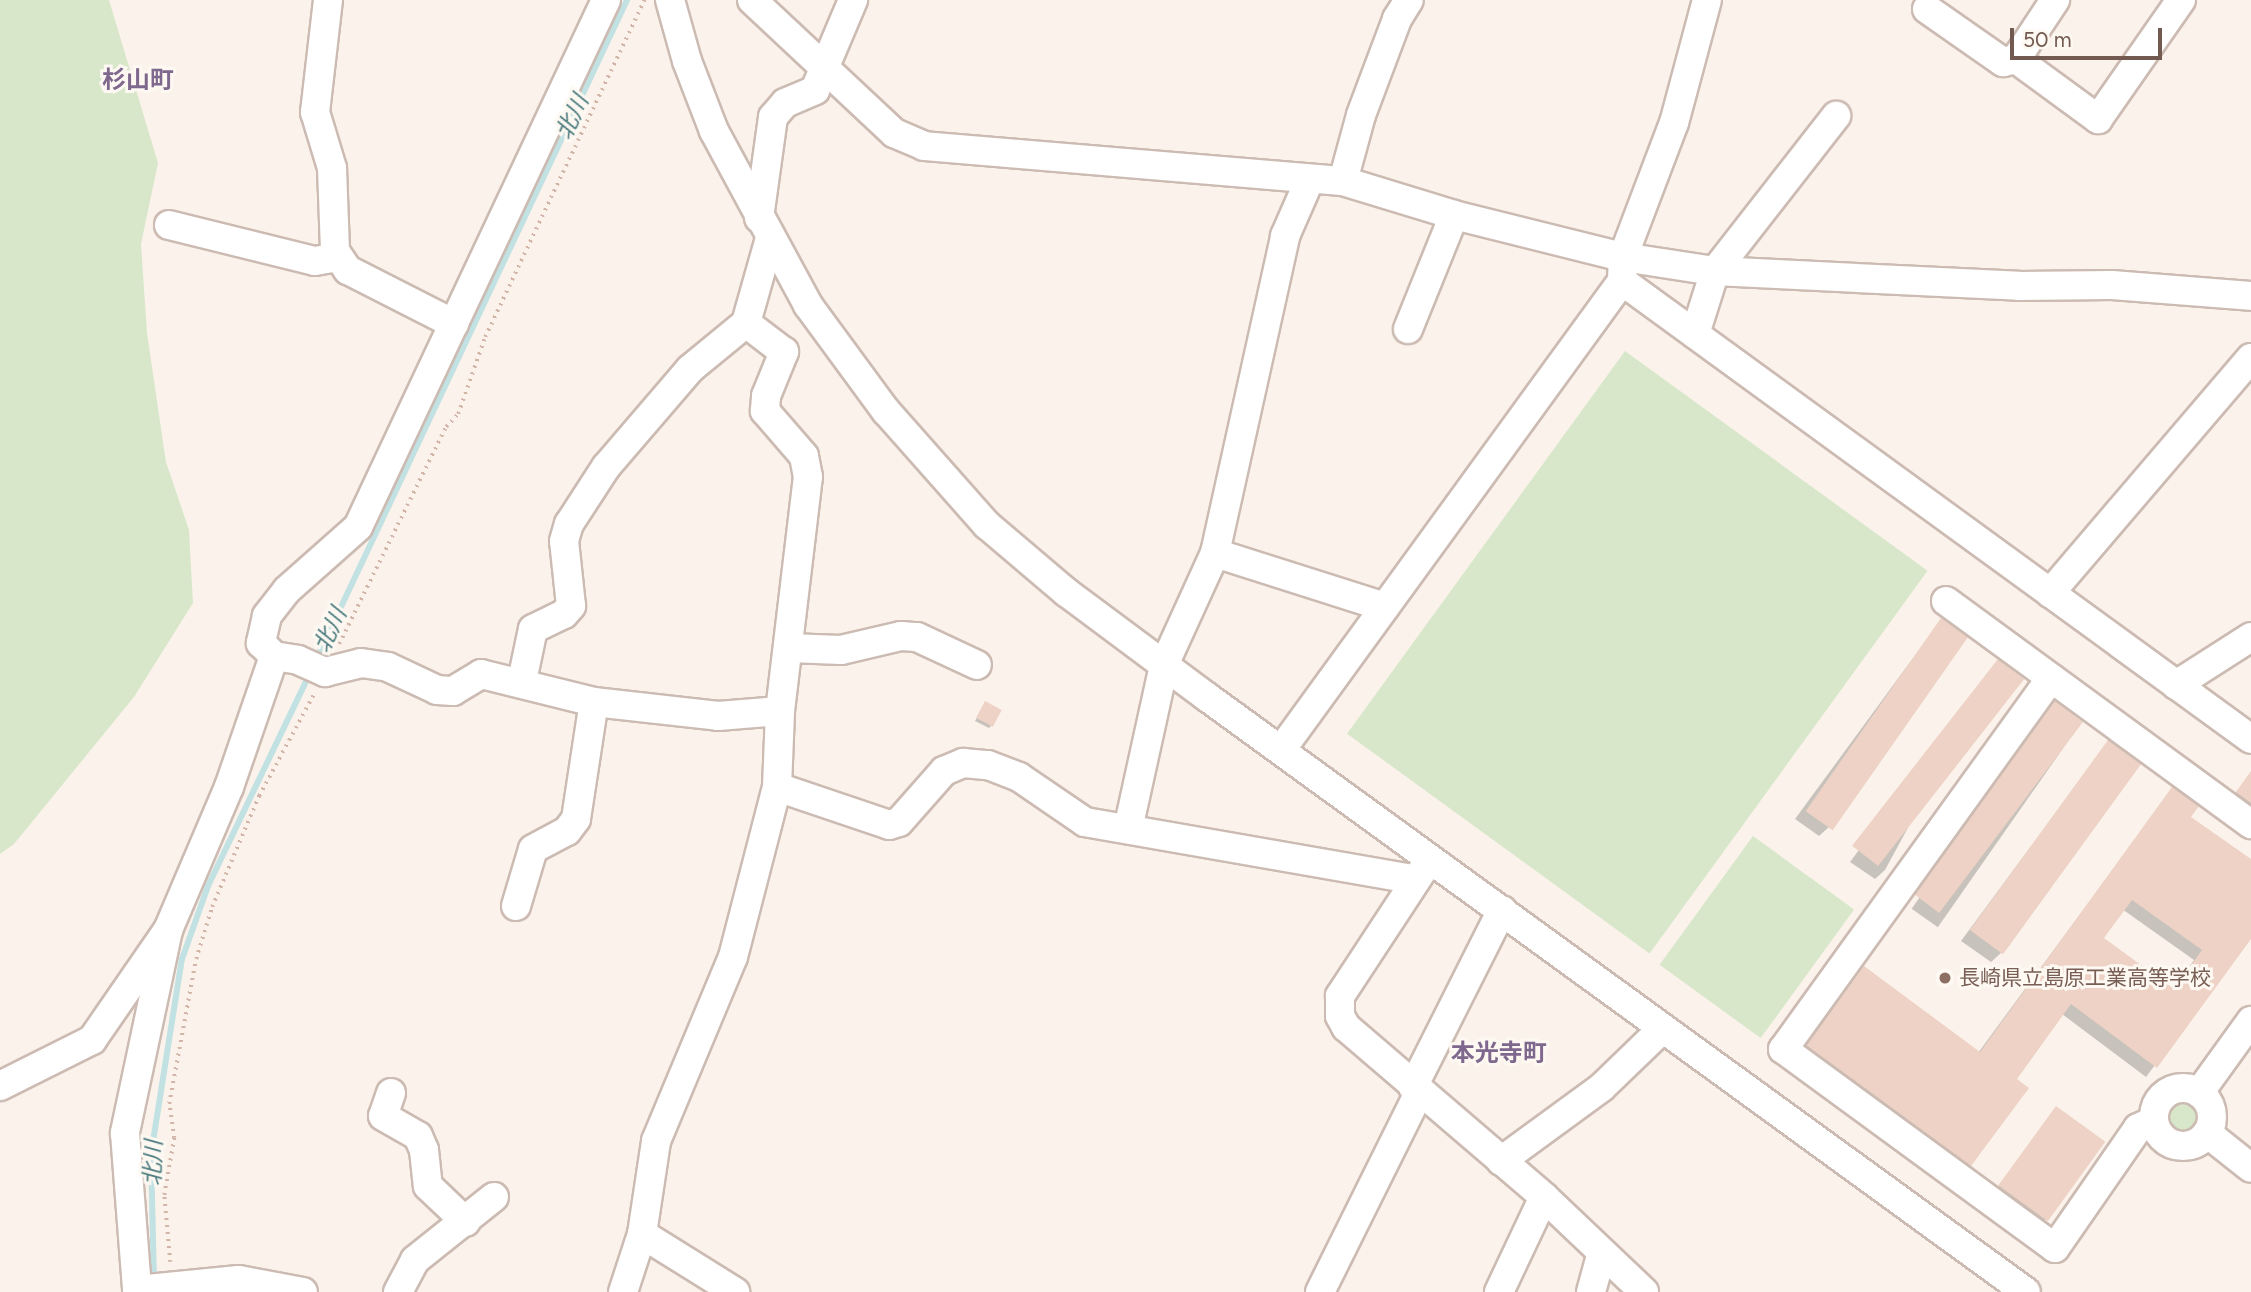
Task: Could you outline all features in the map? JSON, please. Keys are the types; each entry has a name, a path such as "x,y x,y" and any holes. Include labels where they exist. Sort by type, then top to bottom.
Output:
{"street":[{"path":"328,0 315,112 332,168 337,257 348,270 467,329"},
{"path":"606,0 467,329 358,527 286,590 267,616 261,643 304,665 361,663 387,667 437,690 453,691 481,674 522,681 594,702 718,716 780,711"},
{"path":"670,0 687,61 714,131 764,228 816,315 932,467 997,534 1066,593 1281,750 1423,868 1502,910 2026,1292"},
{"path":"752,0 894,133 924,146 1343,181 1623,269 2019,286 2112,285 2251,296"},
{"path":"522,681 533,629 564,614 571,606 564,541 569,524 607,467 690,369 746,323 764,228 773,117 785,103 815,90 853,0"},
{"path":"1343,181 1361,115 1397,19 1409,0"},
{"path":"1281,750 1623,269 1674,123 1707,0"},
{"path":"1927,9 2003,62 2016,59 2055,0"},
{"path":"2016,59 2098,118 2181,0"},
{"path":"1695,334 1715,271 1836,116"},
{"path":"1128,830 1164,665 1214,553 1285,236 1310,179"},
{"path":"1408,329 1454,215"},
{"path":"169,225 316,261 337,257"},
{"path":"1623,269 1695,334 2251,739"},
{"path":"623,1292 642,1234 656,1141 733,957 777,787 780,711 808,477 804,456 765,411 766,396 784,352 746,323"},
{"path":"2050,593 2251,358"},
{"path":"1214,553 1385,607"},
{"path":"1946,601 2251,824"},
{"path":"789,648 841,650 901,636 917,637 977,665"},
{"path":"2176,685 2251,637"},
{"path":"303,1292 251,1280 137,1290 125,1133 168,930 229,787 304,665"},
{"path":"2051,678 1783,1049 2055,1248 2138,1128 2154,1121 2165,1094 2181,1088 2199,1093 2212,1116 2207,1133 2181,1146 2163,1138 2154,1121"},
{"path":"516,906 533,849 566,831 576,819 594,702"},
{"path":"777,787 894,824 944,771 963,763 988,765 1019,777 1085,822 1128,830 1423,868"},
{"path":"1423,868 1340,996 1338,1006 1346,1027 1416,1090 1544,1197 1644,1292"},
{"path":"1320,1292 1502,910"},
{"path":"0,1086 92,1040 168,930"},
{"path":"2199,1093 2251,1021"},
{"path":"1501,1161 1602,1087 1662,1029"},
{"path":"391,1093 383,1116 418,1136 424,1150 428,1186 466,1222"},
{"path":"2207,1133 2251,1168"},
{"path":"398,1292 415,1260 466,1222 494,1196"},
{"path":"1499,1292 1544,1197"},
{"path":"642,1234 735,1292"},
{"path":"1591,1292 1602,1252"}],"path":[{"path":"162,1288 165,1172 174,1138 169,1104 196,959 212,907 259,796 304,665 446,427 458,414 485,337 645,0"},
{"path":"570,145 576,148"},
{"path":"467,329 485,337"}],"green space":[{"path":"0,0 109,0 158,163 141,244 147,333 166,462 189,530 193,603 134,697 14,844 0,854"},
{"path":"1625,351 1928,571 1650,953 1347,734"},
{"path":"1753,836 1854,909 1761,1038 1660,965"},
{"path":"2184,1102 2190,1103 2198,1111 2198,1123 2190,1131 2184,1132 2178,1131 2170,1123 2169,1117 2170,1111 2178,1103"}],"building":[{"path":"1941,618 1968,637 1833,830 1806,811"},
{"path":"1998,659 2024,679 1878,866 1852,846"},
{"path":"985,701 1002,710 993,727 976,718"},
{"path":"2055,701 2083,722 1939,913 1911,892"},
{"path":"2108,740 2141,764 2003,954 1970,930"},
{"path":"2251,771 2251,803 2236,792"},
{"path":"2172,787 2199,806 2191,817 2251,859 2251,939 2157,1068 2071,1004 2017,1079 2029,1088 1971,1166 1806,1045 1864,966 1980,1052","holes":["2132,900 2202,950 2174,989 2104,938"]},
{"path":"2056,1106 2105,1142 2048,1221 1998,1185"}],"waterway":[{"name":"北川","path":"316,660 627,0"},
{"name":"北川","path":"154,1280 151,1154 182,959 208,886 310,673"}],"place":[{"name":"長崎県立島原工業高等学校","path":"1945,978"}],"district":[{"name":"杉山町","path":"138,80"},
{"name":"本光寺町","path":"1499,1053"}]}
